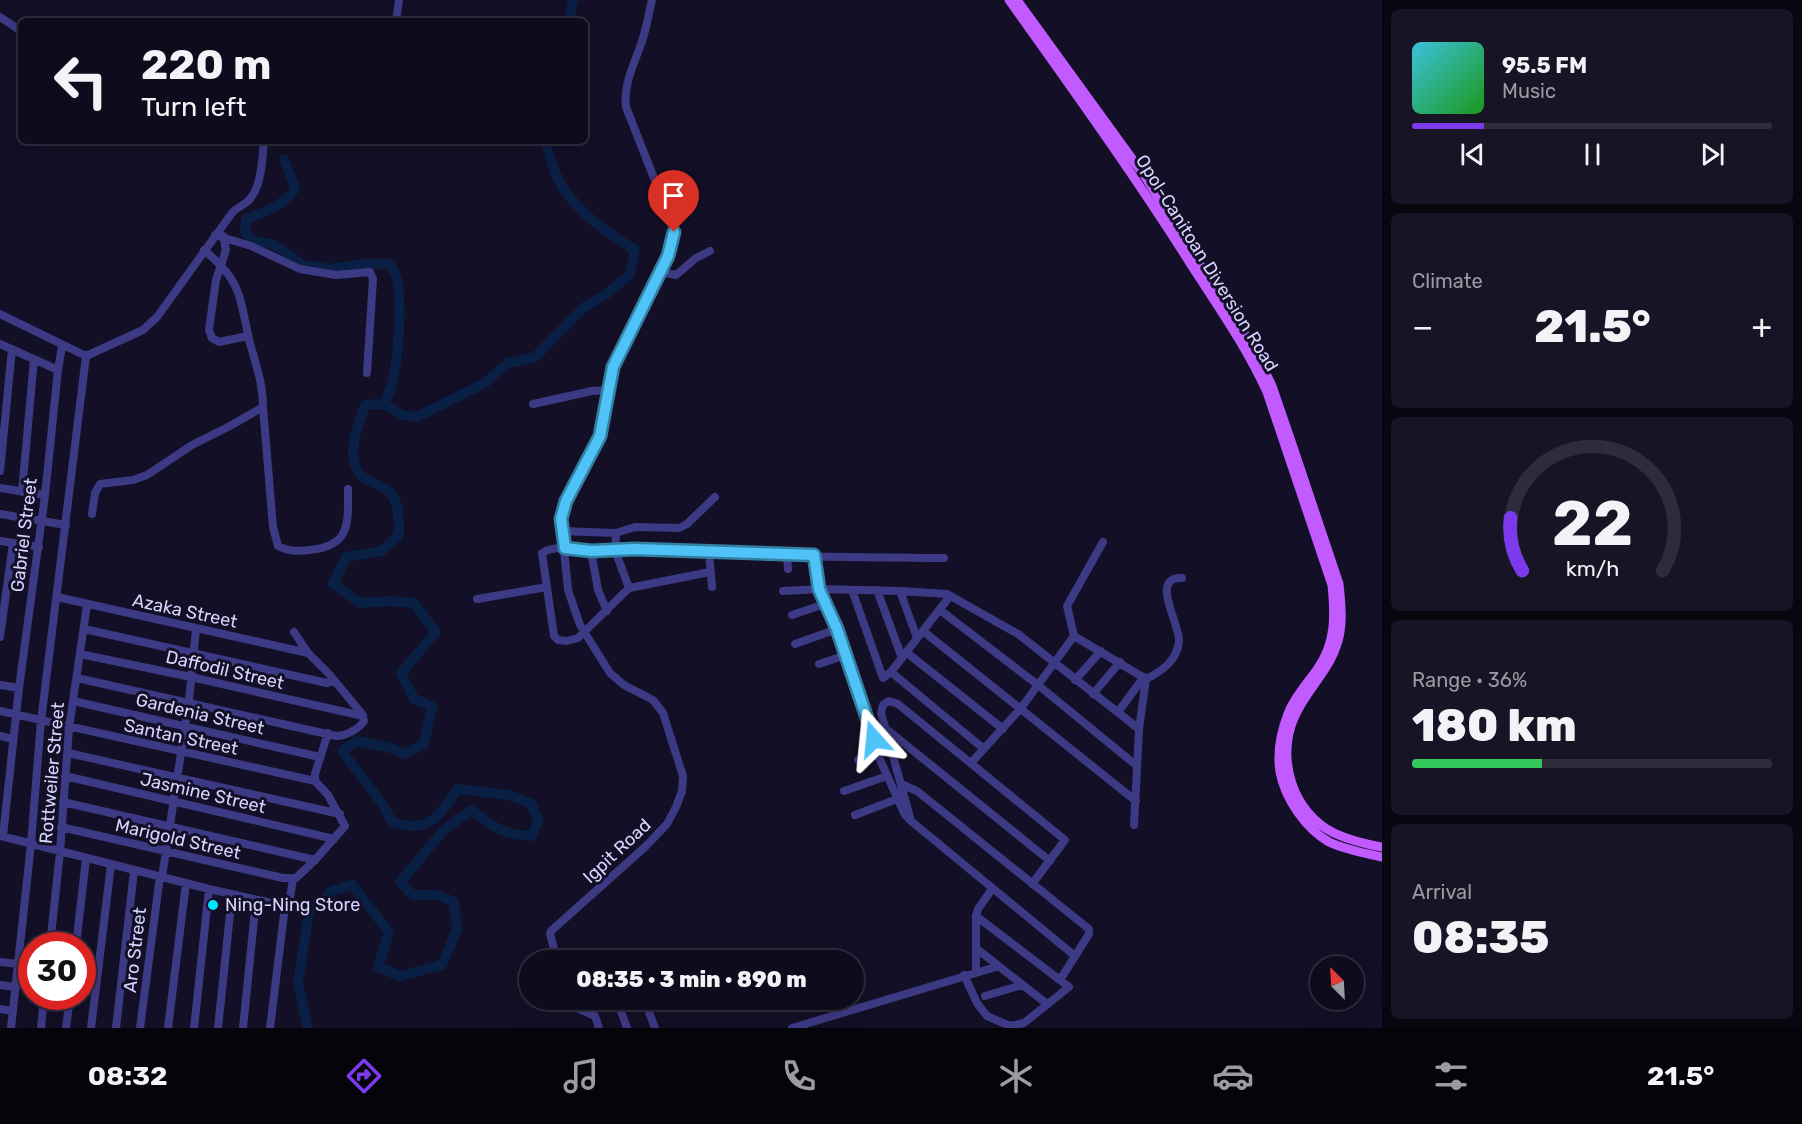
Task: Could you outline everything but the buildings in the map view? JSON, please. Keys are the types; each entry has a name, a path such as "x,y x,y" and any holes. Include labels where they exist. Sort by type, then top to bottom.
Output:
{"main road":[{"name":"Opol-Canitoan Diversion Road","path":"1009,0 1140,183 1231,326 1267,392 1332,585 1335,609 1335,625 1331,641 1320,666 1296,698 1288,713 1280,740 1280,772 1294,806 1315,832 1329,842 1382,857"},
{"name":"Opol-Canitoan Diversion Road","path":"1017,0 1146,178 1238,322 1272,386 1339,584 1342,609 1337,647 1293,719 1287,749 1288,770 1300,802 1320,825 1355,841 1382,848"}],"street":[{"path":"396,18 399,0"},
{"name":"Igpit Road","path":"554,950 551,931 637,855 667,824 676,807 683,776 663,713 658,705 624,685 610,673 584,633 568,590 565,548 561,531 561,519 570,490 600,436 610,376 618,355 660,272 671,247 674,232 624,98 630,72 643,39 652,0"},
{"path":"0,17 18,29"},
{"path":"0,314 86,356 143,330 151,324 204,250 219,236 232,213 247,202 255,189 263,144"},
{"path":"219,236 226,250 216,280 210,318 212,338 219,342 248,336"},
{"path":"219,236 251,246 300,269 336,275 370,272 373,279 367,374"},
{"path":"204,250 221,266 235,285 260,374 273,527 278,546 292,552 321,549 335,544 342,537 348,520 348,489"},
{"path":"660,272 675,275 696,258 710,251"},
{"path":"0,344 58,370"},
{"name":"Gabriel Street","path":"2,836 3,810 39,547 62,346"},
{"path":"0,471 12,350"},
{"path":"22,932 41,721 86,356"},
{"path":"22,492 34,359"},
{"path":"533,404 592,391 608,390"},
{"path":"92,514 95,493 100,484 133,480 147,475 192,445 263,407"},
{"path":"0,488 45,495"},
{"path":"561,531 616,533 635,527 679,528 687,524 715,496"},
{"path":"0,514 66,525"},
{"path":"616,533 615,550 629,588"},
{"path":"0,541 39,547"},
{"path":"1103,542 1067,606 1074,636 1145,678"},
{"path":"0,637 13,543"},
{"path":"710,572 629,588 584,633 574,640 563,641 555,638 542,552 565,548 591,551 944,558"},
{"path":"591,551 598,590 607,611"},
{"path":"709,552 712,586"},
{"path":"787,554 789,569"},
{"path":"814,555 819,589 837,629 870,725 877,753 897,799 911,821 1075,956"},
{"path":"1118,712 1145,678 1166,667 1177,649 1178,635 1166,598 1166,590 1172,580 1182,578"},
{"path":"477,599 547,587"},
{"path":"783,591 819,589 942,592 1010,628 1139,729"},
{"path":"852,590 884,678 950,596"},
{"path":"877,590 904,655 1003,729"},
{"path":"900,591 917,638"},
{"name":"Azaka Street","path":"57,597 308,653"},
{"name":"Rottweiler Street","path":"51,932 69,728 87,604"},
{"path":"792,615 825,604"},
{"path":"940,610 1038,685 1137,766"},
{"path":"84,629 327,683 334,681"},
{"name":"Aro Street","path":"140,1028 189,701 196,629"},
{"path":"795,644 837,629"},
{"path":"923,631 1136,801"},
{"path":"77,678 339,736 364,723 363,716 308,653 294,632"},
{"path":"971,763 1021,708 1074,636"},
{"path":"1075,680 1101,651"},
{"name":"Daffodil Street","path":"80,654 363,716"},
{"path":"819,664 846,655"},
{"path":"1093,694 1120,662"},
{"path":"891,672 984,749"},
{"path":"1134,825 1139,729 1145,678"},
{"path":"0,685 19,688"},
{"name":"Gardenia Street","path":"73,701 320,757"},
{"path":"911,821 885,728 882,709 886,702 892,701 1065,840 1032,884"},
{"name":"Santan Street","path":"0,711 315,781"},
{"path":"885,728 1050,861"},
{"path":"270,1028 285,906 290,898 291,879 299,876 345,826 328,795 315,781 328,734"},
{"path":"0,736 13,739"},
{"path":"68,753 340,814"},
{"path":"858,760 877,753"},
{"name":"Jasmine Street","path":"65,776 334,839"},
{"path":"844,791 887,776"},
{"path":"901,784 917,791 1089,929 1089,934 1060,980"},
{"path":"855,815 897,799"},
{"path":"63,802 315,860"},
{"name":"Marigold Street","path":"61,827 291,879"},
{"path":"2,836 86,859 285,906"},
{"path":"78,932 86,859"},
{"path":"91,1028 111,865"},
{"path":"116,1028 134,870"},
{"path":"168,1028 186,883"},
{"path":"194,1028 209,889"},
{"path":"976,972 976,916 978,909 992,889"},
{"path":"218,1028 232,895"},
{"path":"243,1028 256,900"},
{"path":"964,975 977,1003 987,1016 1010,1026 1024,1023 1068,989 1068,985 976,916"},
{"path":"977,949 1047,1004"},
{"path":"0,962 18,964"},
{"path":"792,1028 999,966"},
{"path":"11,1028 18,972"},
{"path":"0,985 16,987"},
{"path":"985,996 1022,985"},
{"path":"0,1010 13,1011"},
{"path":"40,1028 42,1010"},
{"path":"66,1028 68,1010"},
{"path":"584,1010 595,1016 599,1028"},
{"path":"622,1010 627,1028"},
{"path":"648,1010 655,1028"}],"waterway":[{"path":"570,18 573,0"},
{"path":"308,1028 298,983 309,911 321,904 332,891 352,885 389,932 378,967 400,976 442,965 457,929 454,902 438,895 413,895 400,882 443,831 471,810 493,826 513,834 532,836 538,821 532,804 509,795 458,789 432,820 416,826 392,822 383,805 342,751 357,741 391,748 405,754 424,744 432,706 414,699 401,673 436,632 414,603 389,601 360,603 333,584 346,557 382,551 399,535 398,514 394,498 386,490 360,474 354,461 354,440 365,405 384,404 402,415 417,417 485,383 508,363 535,357 583,308 608,293 630,274 635,250 601,227 572,200 557,177 546,144"},
{"path":"284,159 295,188 280,204 246,219 245,233 254,241 275,245 303,265 330,269 361,264 389,264 395,272 398,286 400,320 391,388 384,404"}],"place":[{"name":"Ning-Ning Store","path":"213,905"}],"route":[{"path":"674,232 668,256 613,367 600,436 566,501 561,519 565,548 591,551 634,549 814,555 819,589 837,629 874,739"}]}
